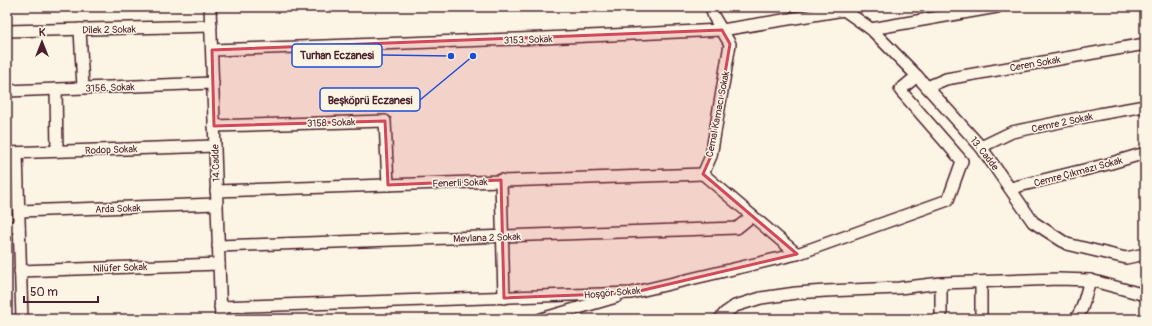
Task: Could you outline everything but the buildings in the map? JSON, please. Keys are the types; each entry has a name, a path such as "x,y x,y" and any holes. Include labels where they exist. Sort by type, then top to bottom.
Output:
{"street":[{"name":"14.Cadde","path":"210,7 221,319"},
{"name":"Cemal Kamacı Sokak","path":"703,174 711,156 730,44 714,17 711,7"},
{"path":"871,29 997,7"},
{"name":"3153. Sokak","path":"212,50 722,30 843,9"},
{"name":"13. Cadde","path":"843,9 871,29 917,76 981,147 1011,188 1033,222 1067,244 1126,258 1145,254"},
{"name":"Dilek 2 Sokak","path":"7,31 211,26"},
{"path":"80,29 83,88"},
{"name":"Ceren Sokak","path":"927,87 946,79 1145,44"},
{"name":"Hoşgör Sokak","path":"220,307 631,293 797,254 948,200 962,161 900,90 917,76"},
{"name":"3156. Sokak","path":"7,91 213,83"},
{"path":"56,89 57,151"},
{"name":"Cemre 2 Sokak","path":"981,147 1012,132 1145,106"},
{"name":"3158. Sokak","path":"214,126 385,121 388,185"},
{"name":"Rodop Sokak","path":"12,153 215,146"},
{"path":"12,153 19,211 22,319"},
{"name":"Cemre Çıkmazı Sokak","path":"1011,188 1108,164 1145,153"},
{"path":"703,174 797,254"},
{"name":"Fenerli Sokak","path":"216,191 703,174"},
{"path":"501,180 504,298"},
{"name":"Arda Sokak","path":"19,211 217,204"},
{"name":"Mevlana 2 Sokak","path":"218,246 737,228 752,216"},
{"path":"7,227 19,227"},
{"name":"Nilüfer Sokak","path":"20,271 219,264"},
{"path":"720,319 725,313 736,306 761,298 819,292 899,288 941,283 1059,279 1090,280 1145,295"},
{"path":"1076,319 1082,308 1090,280"},
{"path":"981,282 981,319"},
{"path":"941,283 941,319"},
{"path":"541,319 631,293"}],"highlighted area":[{"path":"722,30 730,44 711,156 703,174 797,254 631,293 504,298 501,180 388,185 385,121 214,126 212,50"}],"place":[{"name":"Turhan Eczanesi","path":"451,56"},
{"name":"Beşköprü Eczanesi","path":"473,56"}]}
